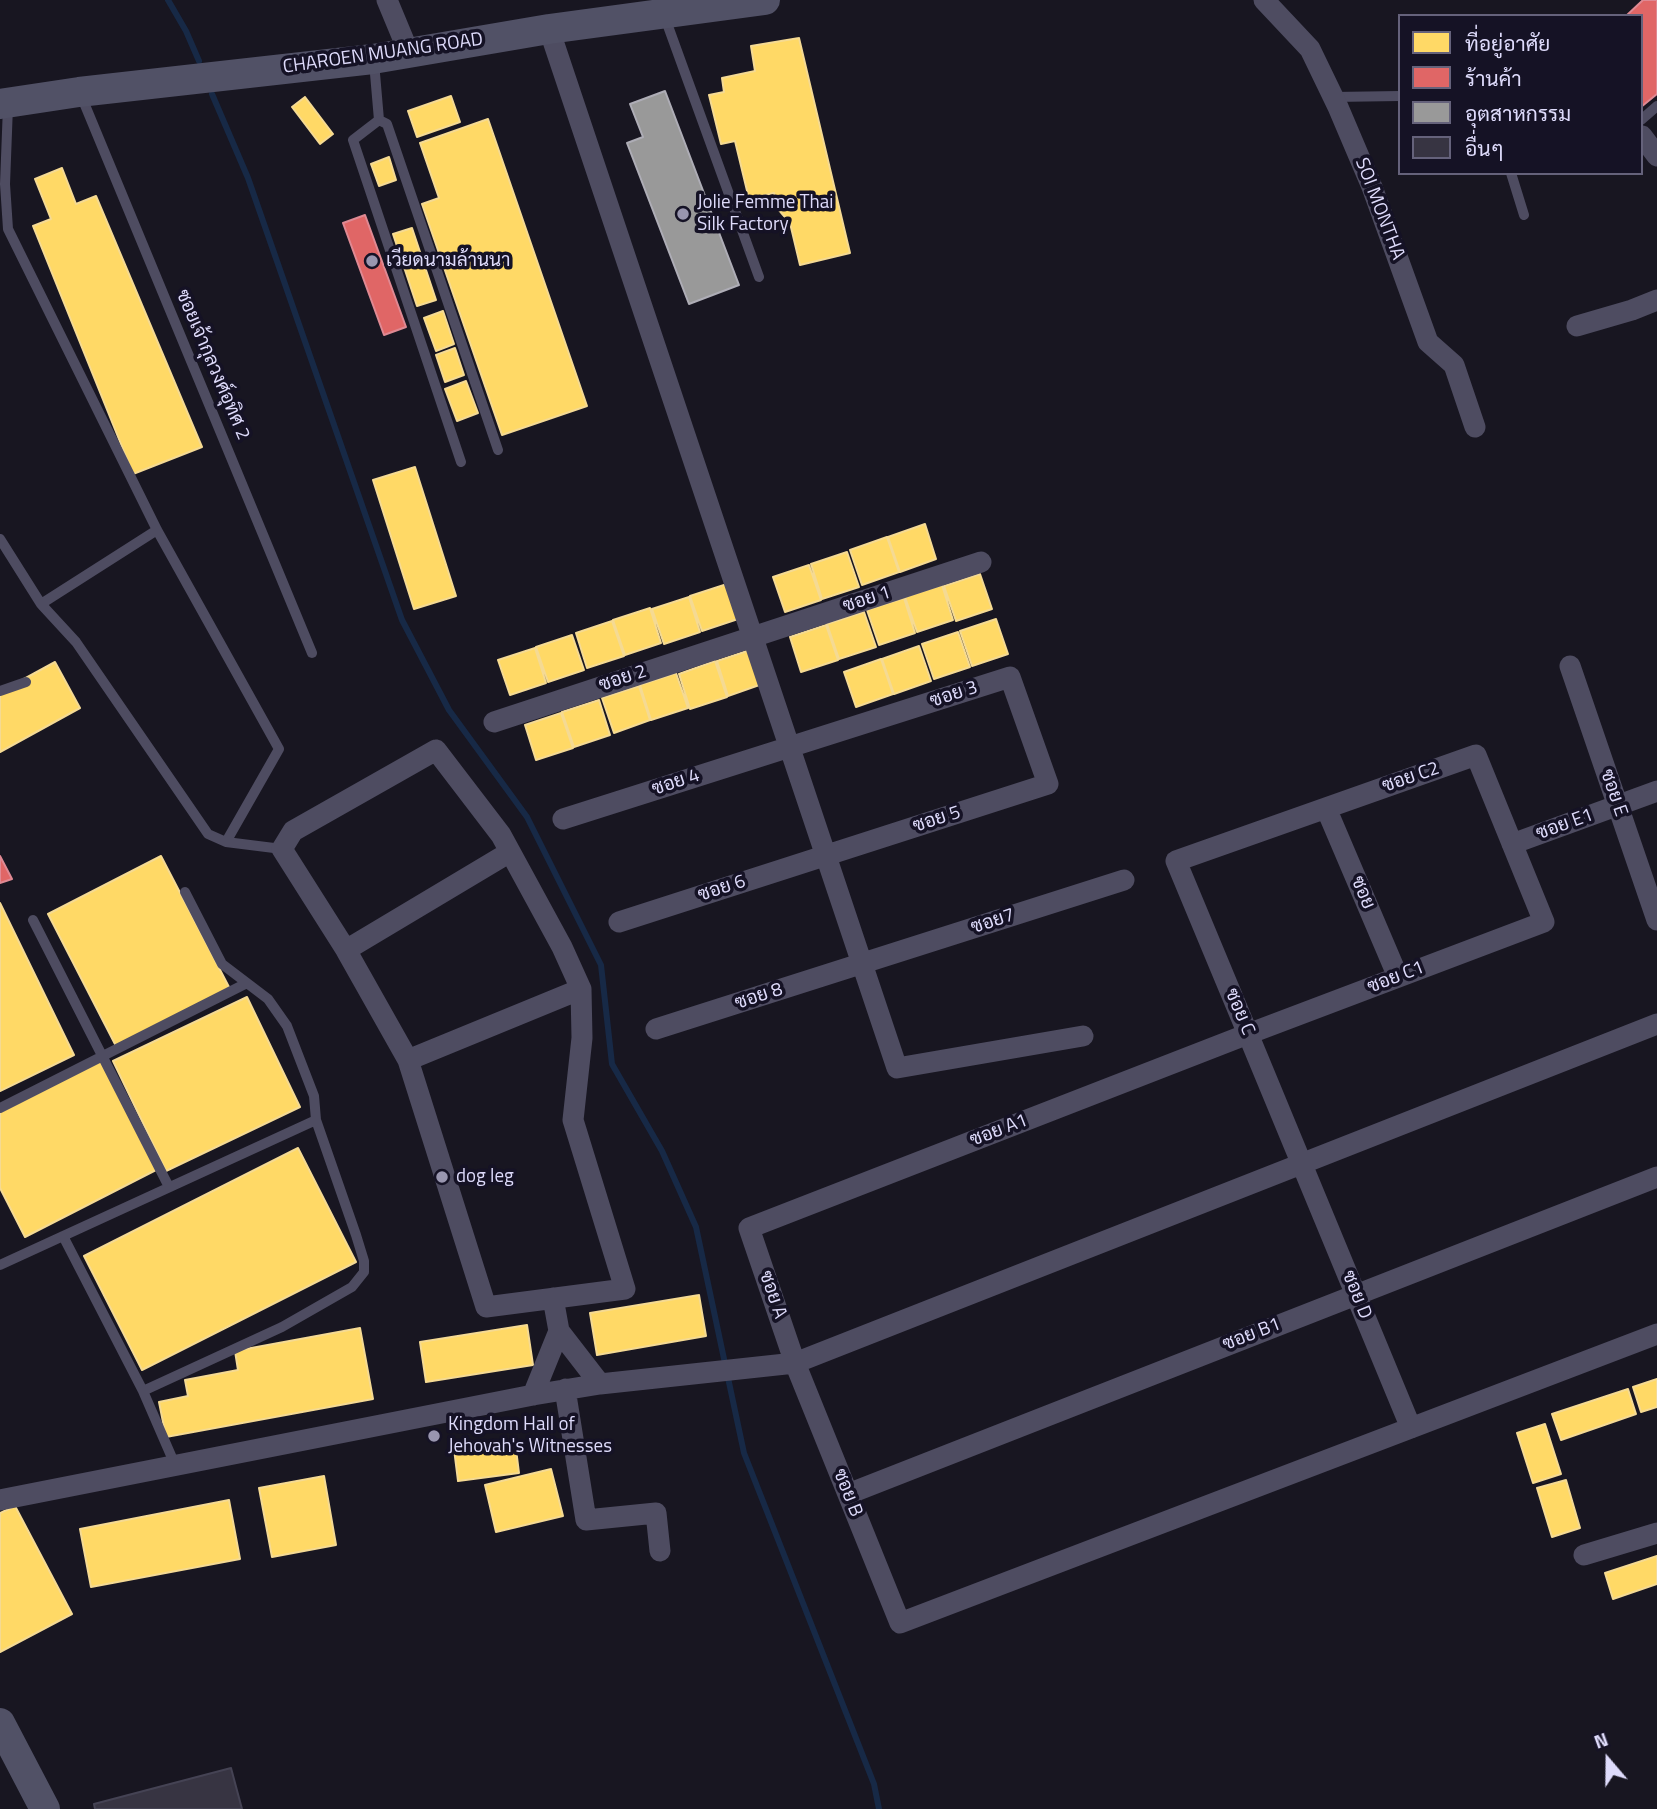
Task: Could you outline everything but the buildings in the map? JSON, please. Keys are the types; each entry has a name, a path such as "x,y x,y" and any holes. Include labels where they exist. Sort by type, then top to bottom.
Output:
{"main road":[{"name":"CHAROEN MUANG ROAD","path":"4,103 373,59 549,29 633,9 664,15 765,0"},
{"path":"0,1723 45,1809"}],"street":[{"path":"387,0 409,52"},
{"name":"SOI MONTHA","path":"1264,0 1310,49 1372,187 1428,342 1454,365 1475,427"},
{"path":"549,29 897,1068 1083,1036"},
{"path":"1643,136 1657,156"},
{"path":"1577,326 1657,300"},
{"name":"ซอย 1","path":"752,637 981,562"},
{"name":"ซอย 2","path":"494,722 752,637"},
{"name":"ซอย E","path":"1570,666 1657,920"},
{"name":"ซอย 3","path":"789,747 1010,677 1048,784"},
{"name":"ซอย 4","path":"564,819 789,747"},
{"path":"436,750 501,835 562,947 581,989 582,1038 573,1120 625,1289 486,1307 408,1060 346,950 282,849 293,831 436,750"},
{"name":"ซอย C2","path":"1176,861 1476,755 1544,922"},
{"name":"ซอย 5","path":"825,856 1048,784"},
{"name":"ซอย E1","path":"1512,844 1657,791"},
{"name":"ซอย","path":"1326,808 1398,977"},
{"path":"346,950 510,852"},
{"name":"ซอย 6","path":"619,922 825,856"},
{"name":"ซอย C","path":"1176,861 1302,1163"},
{"name":"ซอย7","path":"862,964 1124,880"},
{"name":"ซอย C1","path":"1248,1034 1544,922"},
{"name":"ซอย 8","path":"656,1030 862,964"},
{"path":"408,1060 581,989"},
{"path":"0,1500 565,1389 795,1363 1657,1024"},
{"name":"ซอย A1","path":"749,1228 1248,1034"},
{"name":"ซอย D","path":"1302,1163 1411,1428"},
{"name":"ซอย B1","path":"848,1494 1657,1177"},
{"name":"ซอย A","path":"749,1228 795,1363"},
{"path":"553,1298 559,1331 600,1384"},
{"path":"533,1395 559,1331"},
{"path":"1411,1428 1657,1334"},
{"name":"ซอย B","path":"795,1363 900,1623 1411,1428"},
{"path":"565,1389 586,1520 656,1513 660,1551"},
{"path":"1584,1555 1657,1533"}],"lane":[{"path":"664,15 759,276"},
{"path":"373,59 379,120"},
{"name":"ซอยเจ้ากุลวงศ์อุทิศ 2","path":"79,92 312,653"},
{"path":"1333,97 1398,96"},
{"path":"4,103 3,188 8,229 157,530 279,749 226,842"},
{"path":"1643,118 1657,107"},
{"path":"379,120 387,124 498,450"},
{"path":"379,120 353,140 461,462"},
{"path":"1512,175 1524,215"},
{"path":"41,604 157,530"},
{"path":"0,539 41,604 76,642 208,834 226,842 282,849"},
{"path":"0,691 26,682"},
{"path":"143,1391 294,1321 352,1287 364,1272 364,1261 356,1235 316,1120 314,1096 287,1026 268,999 222,964 185,892"},
{"path":"33,920 169,1187"},
{"path":"0,1108 247,983"},
{"path":"1,1262 316,1120"},
{"path":"63,1236 143,1391 176,1467"}],"waterway":[{"path":"168,0 199,61"},
{"path":"212,94 248,178 402,620 449,710 527,817 601,965 612,1064 662,1151 696,1227 744,1453 874,1784 879,1809"}],"place":[{"name":"Jolie Femme Thai Silk Factory","path":"683,214"},
{"name":"เวียดนามล้านนา","path":"372,261"},
{"name":"dog leg","path":"442,1177"},
{"name":"Kingdom Hall of Jehovah's Witnesses","path":"434,1436"}]}
